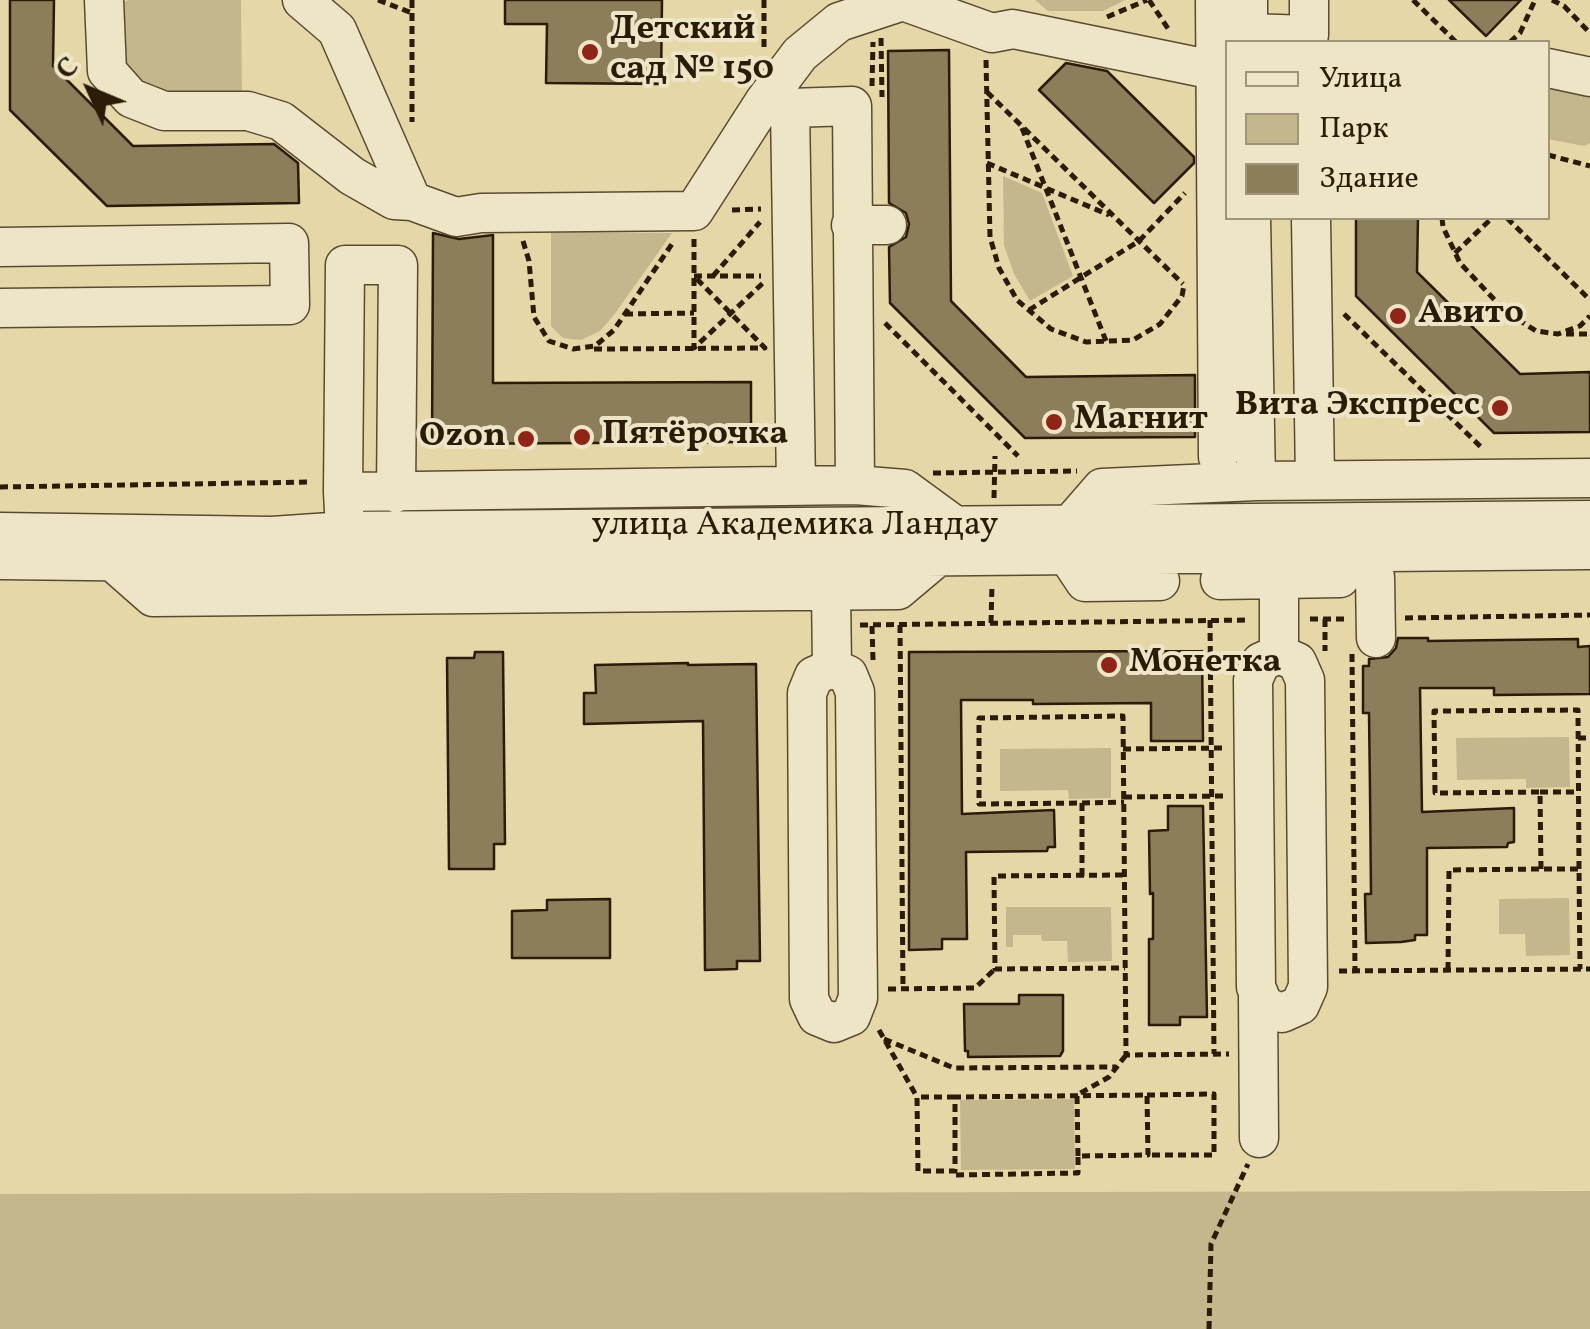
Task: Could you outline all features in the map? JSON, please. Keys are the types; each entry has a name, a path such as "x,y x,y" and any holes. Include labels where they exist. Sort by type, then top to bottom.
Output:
{"street":[{"path":"104,0 107,72 131,98 164,110 248,111 281,121 352,176 394,200 412,202 456,218 481,213 694,211 800,54 839,22 902,1 992,33 1013,28 1215,89"},
{"path":"302,0 337,30 412,202"},
{"path":"1214,0 1218,457"},
{"path":"1248,0 1248,33 1309,35 1309,0"},
{"path":"1550,68 1590,77"},
{"path":"796,486 790,108 852,106 869,225 855,485"},
{"path":"1251,220 1256,481"},
{"path":"1311,220 1315,480"},
{"path":"0,247 289,244 290,305 0,308"},
{"path":"289,264 398,265 396,493"},
{"path":"344,265 345,532"},
{"path":"1590,478 1256,481 1102,488 1068,541 1085,582 1590,574"},
{"path":"111,560 153,597 832,608 898,590 947,542 905,489 855,485 344,492"},
{"name":"улица Академика Ландау","path":"1068,541 1590,520"},
{"name":"улица Академика Ландау","path":"0,532 272,536 345,532 947,542"},
{"name":"улица Академика Ландау","path":"0,560 260,562 1068,541 1590,550"},
{"path":"1368,632 1375,577"},
{"path":"1259,1138 1253,680 1279,637 1279,580"},
{"path":"811,1046 807,693 814,676 832,668 832,608"},
{"path":"1258,997 1264,1006 1282,1013 1300,1005 1308,987 1305,680 1298,662 1279,637"}],"path":[{"path":"378,0 412,13"},
{"path":"1413,0 1454,40"},
{"path":"1512,40 1520,33 1535,0"},
{"path":"1552,0 1564,6 1590,33"},
{"path":"992,33 986,54 985,90 990,237 999,268 1016,300 1052,330 1086,342 1133,340 1160,324 1182,296 1187,266"},
{"path":"985,90 1218,319"},
{"path":"1020,125 1106,341"},
{"path":"1550,155 1590,166"},
{"path":"1550,163 1556,157"},
{"path":"987,163 1115,217"},
{"path":"1029,310 1139,242 1192,187"},
{"path":"694,211 694,348"},
{"path":"573,349 595,346 614,330 694,211"},
{"path":"713,276 764,216"},
{"path":"1442,220 1460,263 1505,312 1536,331 1590,334"},
{"path":"1455,253 1490,220"},
{"path":"1509,220 1590,300"},
{"path":"521,237 529,261 534,317 550,341 573,349 765,348 694,276"},
{"path":"694,276 765,279 694,348"},
{"path":"1338,308 1487,453"},
{"path":"625,314 694,314"},
{"path":"1558,334 1580,326 1590,316"},
{"path":"883,321 1018,456"},
{"path":"832,608 900,625 1210,620 1279,637 1325,619 1368,632 1590,615"},
{"path":"1325,619 1326,658"},
{"path":"1210,620 1214,1054"},
{"path":"900,625 903,989"},
{"path":"1355,971 1368,632"},
{"path":"1578,792 1435,793 1434,711 1578,710 1580,969"},
{"path":"1078,1096 1109,1076 1126,1055 1124,875 1124,800 1123,716 979,718 979,804 1082,803 1124,800 1228,796"},
{"path":"1578,738 1590,738"},
{"path":"1123,750 1228,748"},
{"path":"1540,792 1541,869"},
{"path":"1082,803 1082,876"},
{"path":"1448,970 1448,870 1579,869"},
{"path":"995,969 994,876 1124,875"},
{"path":"876,989 975,988 995,969 1125,968"},
{"path":"1328,972 1590,969"},
{"path":"882,1038 954,1068 1116,1067"},
{"path":"1126,1055 1230,1054"},
{"path":"1147,1094 1148,1155"},
{"path":"956,1171 918,1171 917,1097 1214,1094 1214,1155 1078,1156"},
{"path":"954,1097 956,1174 1078,1173 1078,1096"},
{"path":"1209,1329 1211,1244 1259,1138"}],"green space":[{"path":"128,0 241,0 242,100 162,100 119,72 118,6"},
{"path":"1035,0 1125,0 1103,11 1048,11"},
{"path":"1550,83 1590,89 1590,143 1584,146 1550,139"},
{"path":"1003,176 1042,193 1073,276 1030,301 1014,274 1004,245"},
{"path":"551,232 672,233 614,315 600,331 581,340 563,338 551,326"},
{"path":"1569,737 1570,787 1526,788 1526,779 1457,780 1456,738"},
{"path":"1111,748 1111,798 1069,799 1068,790 1000,791 1000,749"},
{"path":"1569,898 1570,955 1526,956 1525,934 1499,934 1499,899"},
{"path":"1006,907 1111,907 1112,961 1068,962 1067,941 1042,941 1041,935 1013,935 1013,947 1006,947"},
{"path":"1074,1099 1075,1169 961,1170 960,1100"},
{"path":"1590,1191 1590,1329 0,1329 0,1194"}],"building":[{"path":"10,0 54,0 53,66 133,146 274,144 298,163 299,203 107,206 10,110"},
{"path":"505,0 662,0 661,84 546,83 547,24 505,24"},
{"path":"1449,0 1521,0 1486,36"},
{"path":"949,50 951,301 1026,377 1195,375 1195,437 1025,438 890,303 889,247 906,237 909,224 906,213 889,203 888,51"},
{"path":"1066,63 1107,71 1194,157 1194,163 1154,203 1039,90"},
{"path":"1356,220 1418,220 1417,272 1520,374 1590,372 1590,432 1494,433 1356,296"},
{"path":"433,233 459,239 493,235 493,383 751,382 751,442 432,444"},
{"path":"1398,638 1578,639 1578,647 1590,646 1590,694 1494,695 1494,688 1420,688 1422,812 1514,808 1514,842 1507,847 1427,848 1427,935 1415,935 1415,940 1401,942 1366,943 1365,894 1371,894 1370,791 1369,713 1363,713 1363,666 1369,666 1369,659 1388,657"},
{"path":"1202,651 1203,741 1151,741 1151,703 961,700 962,814 1054,810 1055,847 1048,847 1047,851 966,852 967,939 942,939 942,949 909,950 909,652"},
{"path":"475,652 503,652 505,844 494,844 494,869 449,869 447,658 474,658"},
{"path":"756,664 760,961 737,961 737,969 705,970 703,721 584,724 584,693 596,693 595,665"},
{"path":"1168,806 1203,806 1207,1017 1180,1017 1180,1025 1149,1025 1153,893 1150,894 1149,831 1168,830"},
{"path":"610,899 610,958 512,958 512,911 547,910 547,900"},
{"path":"1019,995 1063,995 1060,1056 968,1057 964,1004 1019,1004"}],"place":[{"name":"Детский сад № 150","path":"590,52"},
{"name":"Авито","path":"1398,316"},
{"name":"Вита Экспресс","path":"1500,408"},
{"name":"Магнит","path":"1054,422"},
{"name":"Пятёрочка","path":"582,437"},
{"name":"Ozon","path":"526,439"},
{"name":"Монетка","path":"1109,665"}]}
